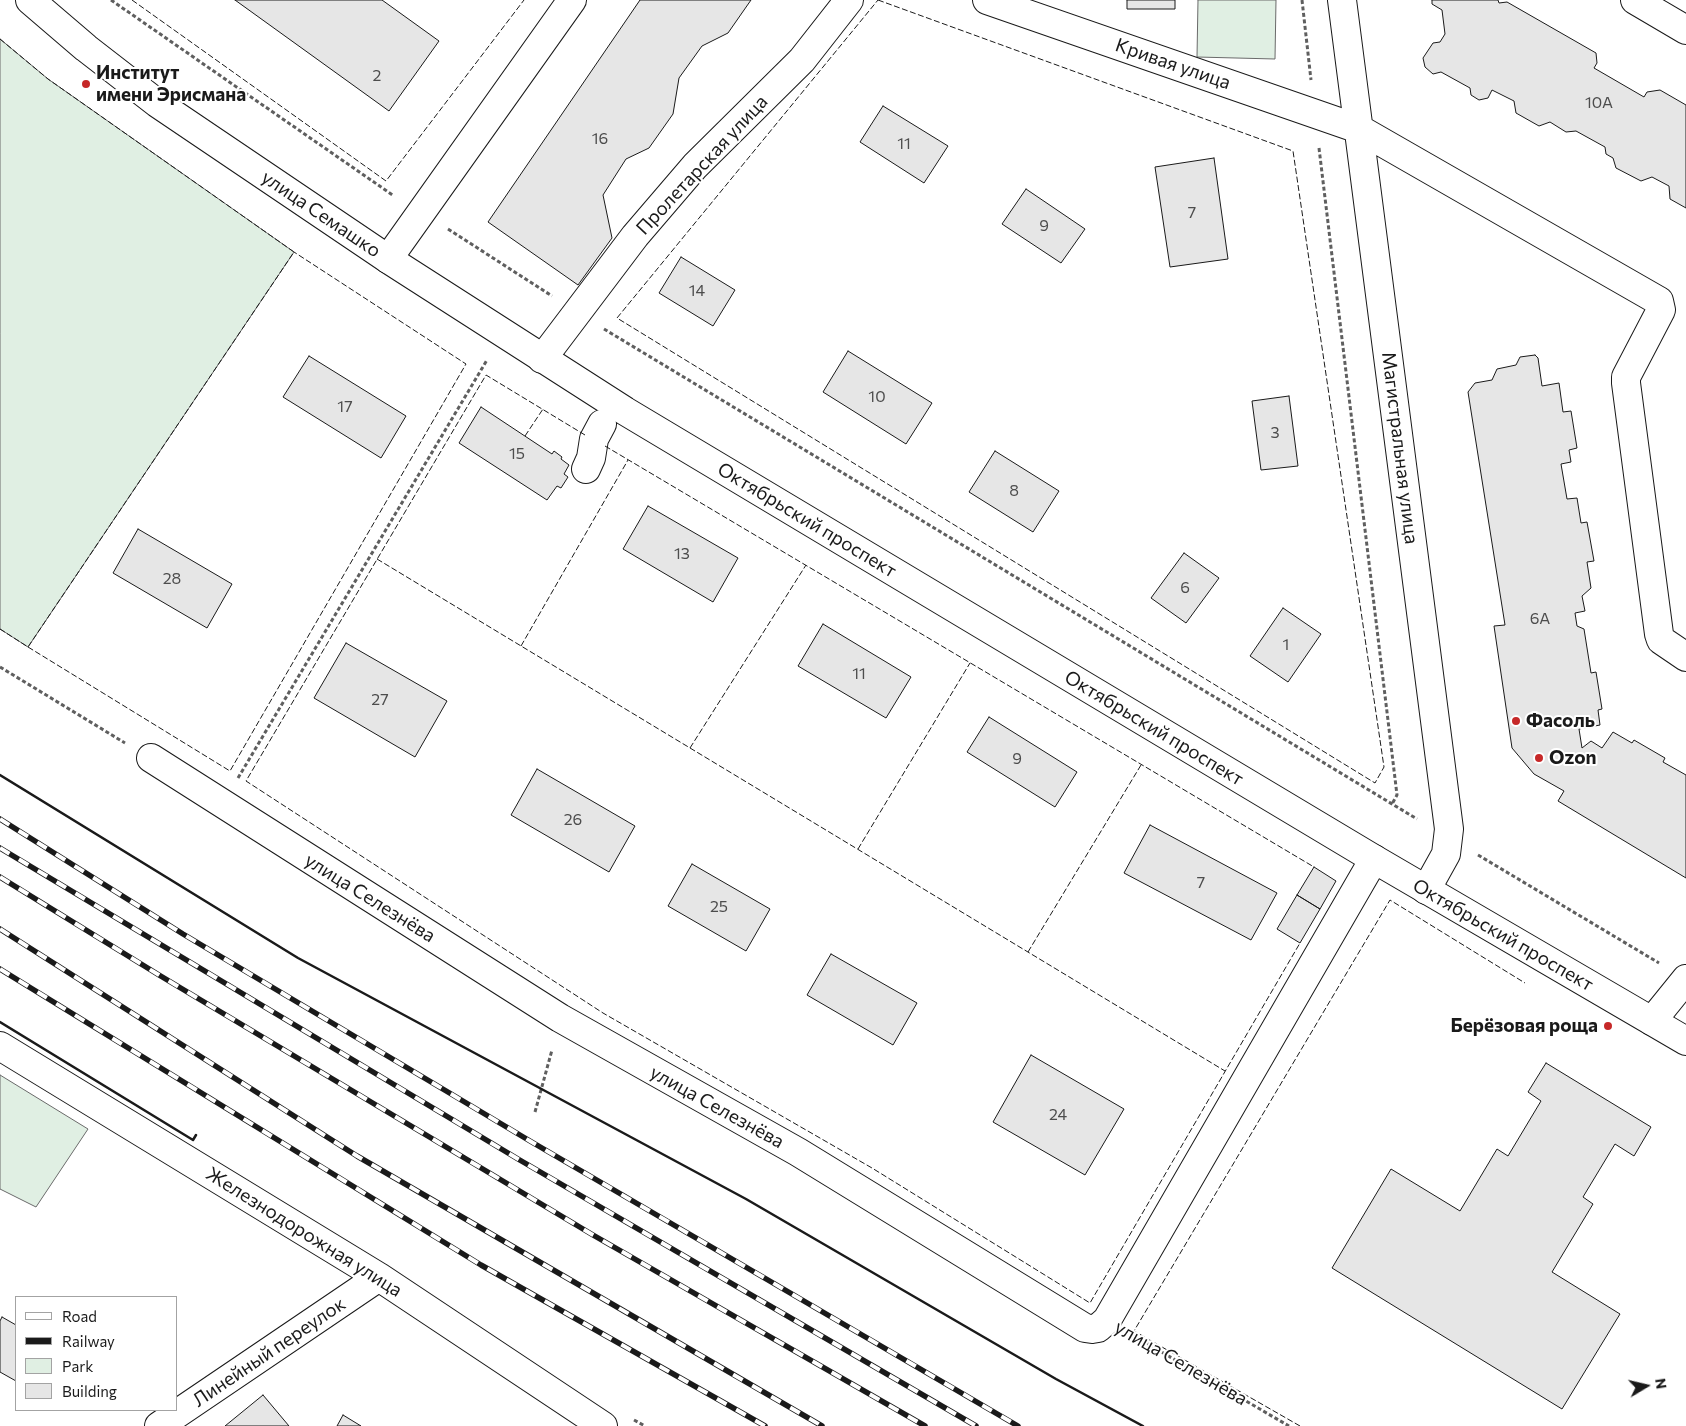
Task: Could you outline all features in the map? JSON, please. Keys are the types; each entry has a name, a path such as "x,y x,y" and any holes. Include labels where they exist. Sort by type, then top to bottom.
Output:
{"street":[{"name":"улица Семашко","path":"30,0 86,48 156,103 388,259 542,359 614,417"},
{"path":"388,259 572,0"},
{"name":"Пролетарская улица","path":"542,359 635,236 695,166 802,60 849,0"},
{"name":"Кривая улица","path":"986,0 1360,129 1661,303 1661,310 1626,377 1626,383 1659,634 1661,640 1686,657"},
{"name":"Магистральная улица","path":"1342,0 1360,129 1449,838 1446,854 1426,890"},
{"path":"1635,0 1686,30"},
{"path":"586,469 592,458 594,439 614,417"},
{"name":"Октябрьский проспект","path":"614,417 1686,1041"},
{"name":"улица Селезнёва","path":"151,758 560,1018 798,1152 1085,1328 1098,1328 1107,1320"},
{"path":"1107,1320 1374,860"},
{"path":"1652,1021 1677,973"},
{"name":"Железнодорожная улица","path":"0,1046 379,1277 603,1426"},
{"name":"Линейный переулок","path":"159,1426 379,1277"}],"path":[{"path":"111,0 376,185 421,211 577,312 1392,804 1677,973"},
{"path":"1302,0 1397,796 1392,804"},
{"path":"234,785 490,356"},
{"path":"535,1112 543,1090 560,1018"},
{"name":"улица Селезнёва","path":"1107,1320 1289,1426"}],"green space":[{"path":"1198,0 1276,0 1275,59 1197,57"},
{"path":"0,39 48,79 294,252 28,647 0,629"},
{"path":"0,1075 88,1129 36,1207 0,1189"}],"building":[{"path":"235,0 382,0 439,41 389,111"},
{"path":"640,0 751,0 728,33 702,46 679,78 673,114 649,148 626,159 603,195 612,238 578,285 488,222"},
{"path":"1127,0 1175,0 1175,9 1127,9"},
{"path":"1432,0 1498,0 1499,3 1507,2 1596,53 1597,63 1594,68 1644,97 1647,92 1660,90 1686,105 1686,208 1670,199 1669,186 1652,177 1641,181 1616,168 1613,158 1606,154 1605,147 1576,131 1566,132 1550,122 1539,126 1516,113 1514,101 1492,90 1488,98 1479,100 1471,95 1470,88 1441,72 1433,74 1425,67 1423,58 1433,43 1440,42 1445,34 1442,10 1432,4"},
{"path":"883,106 948,146 924,183 860,142"},
{"path":"1214,158 1228,259 1170,267 1155,167"},
{"path":"1026,189 1085,229 1061,263 1002,224"},
{"path":"681,257 735,290 713,326 659,293"},
{"path":"848,351 932,403 906,444 823,392"},
{"path":"1535,355 1538,358 1542,386 1559,383 1563,412 1571,411 1577,448 1569,450 1571,462 1561,464 1567,499 1577,498 1581,523 1587,522 1594,561 1587,562 1591,588 1582,596 1585,611 1575,613 1577,626 1584,629 1591,673 1596,672 1602,709 1598,710 1600,725 1579,729 1582,748 1591,741 1602,748 1613,732 1632,743 1634,740 1665,758 1663,762 1686,775 1686,878 1558,801 1564,791 1534,774 1512,748 1494,626 1505,625 1468,392 1475,383 1492,380 1497,369 1516,365 1520,357"},
{"path":"309,356 406,416 381,458 283,397"},
{"path":"1289,396 1298,466 1261,470 1252,401"},
{"path":"481,407 552,454 554,451 569,465 564,474 568,477 561,488 557,486 547,500 459,443"},
{"path":"995,451 1059,491 1033,532 969,492"},
{"path":"648,506 738,558 713,602 623,549"},
{"path":"138,529 232,584 207,628 113,573"},
{"path":"1184,553 1219,578 1186,623 1151,598"},
{"path":"1283,608 1321,634 1288,682 1250,656"},
{"path":"823,624 911,677 886,718 798,666"},
{"path":"346,643 447,701 415,757 314,698"},
{"path":"989,717 1077,772 1055,807 967,752"},
{"path":"537,769 635,826 609,872 511,815"},
{"path":"1150,825 1277,893 1251,940 1124,873"},
{"path":"692,864 770,909 746,951 668,906"},
{"path":"1314,867 1336,881 1320,909 1297,895"},
{"path":"1297,895 1320,909 1300,943 1277,929"},
{"path":"831,954 917,1003 893,1045 807,995"},
{"path":"1031,1055 1124,1109 1085,1175 993,1122"},
{"path":"1546,1063 1651,1127 1634,1156 1615,1144 1583,1197 1593,1204 1552,1272 1620,1314 1562,1409 1332,1268 1391,1169 1460,1211 1497,1149 1508,1156 1541,1101 1528,1092"},
{"path":"2,1317 15,1324 15,1380 0,1372 0,1321"},
{"path":"263,1395 289,1426 225,1426"},
{"path":"343,1415 361,1426 337,1426"}],"railway":[{"path":"0,819 183,934 530,1141 1018,1426"},
{"path":"0,848 518,1159 976,1426"},
{"path":"0,877 159,975 593,1235 925,1426"},
{"path":"0,929 357,1156 822,1426"},
{"path":"0,969 481,1265 765,1426"}],"fence":[{"path":"132,0 386,181 524,0"},
{"path":"878,0 1293,151 1384,767 1375,783 617,318 878,0"},
{"path":"0,39 48,79 294,252 28,647 0,629"},
{"path":"28,647 230,771 466,364 294,252"},
{"path":"585,435 486,375 246,781 603,1013 872,1168 1090,1303 1300,943"},
{"path":"525,436 543,409"},
{"path":"605,446 1314,867"},
{"path":"521,646 628,460"},
{"path":"377,559 1225,1071"},
{"path":"690,748 806,565"},
{"path":"858,849 970,663"},
{"path":"1028,952 1141,765"},
{"path":"1300,1426 1134,1331 1390,900 1525,983"}],"wall":[{"path":"0,775 298,958 746,1199 1056,1379 1143,1426"},
{"path":"0,1022 193,1140 196,1135"}],"place":[{"name":"Институт имени Эрисмана","path":"86,84"},
{"name":"Фасоль","path":"1516,721"},
{"name":"Ozon","path":"1539,758"},
{"name":"Берёзовая роща","path":"1608,1026"}]}
